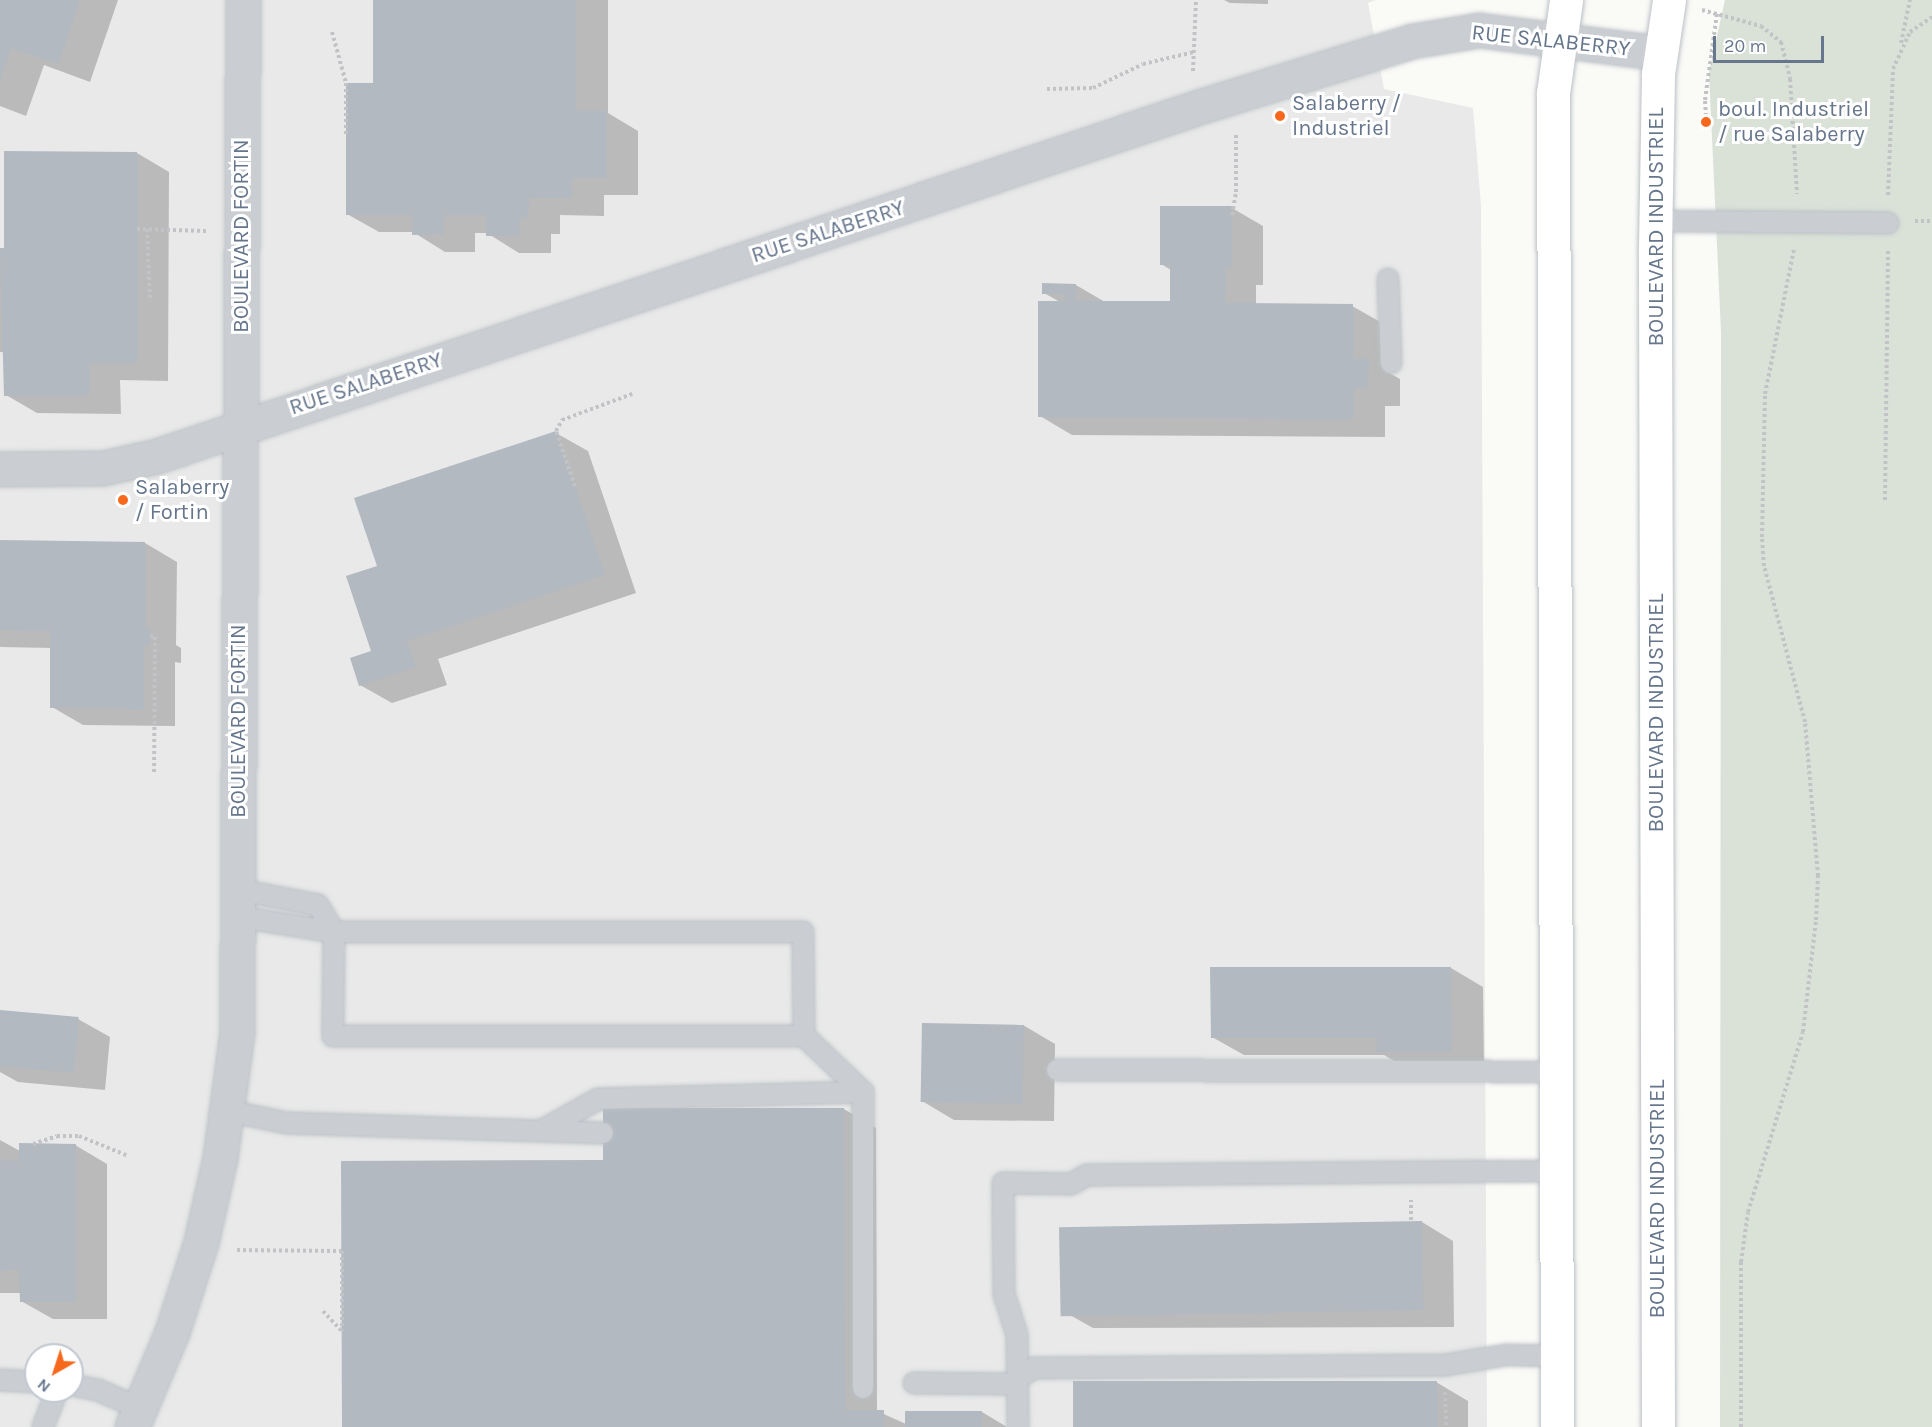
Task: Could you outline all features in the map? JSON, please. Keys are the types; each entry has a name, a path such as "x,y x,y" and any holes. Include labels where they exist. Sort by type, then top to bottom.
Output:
{"street":[{"name":"BOULEVARD FORTIN","path":"136,1418 172,1332 201,1242 228,1111 237,1034 240,903 243,0"},
{"path":"1557,1427 1553,93 1566,0"},
{"name":"BOULEVARD INDUSTRIEL","path":"1658,1427 1656,221 1660,53 1669,0"},
{"name":"RUE SALABERRY","path":"0,470 77,470 131,464 1380,49 1456,31 1479,30 1660,53"}],"lane":[{"path":"1656,221 1888,223"},
{"path":"1388,279 1391,363"},
{"path":"240,903 318,905 334,932 333,1036 804,1036 863,1092 863,1388"},
{"path":"334,932 803,932 804,1036"},
{"path":"1057,1070 1556,1072"},
{"path":"541,1131 598,1098 863,1092"},
{"path":"228,1111 287,1124 603,1133"},
{"path":"1018,1427 1017,1335 1004,1294 1003,1183 1071,1184 1087,1174 1556,1171"},
{"path":"914,1383 1009,1384 1034,1368 1446,1365 1507,1355 1557,1356"},
{"path":"0,1380 24,1381"},
{"path":"84,1387 98,1390 136,1418"},
{"path":"43,1427 52,1403"}],"path":[{"path":"1193,75 1196,0"},
{"path":"1900,49 1910,0"},
{"path":"1706,117 1705,100 1717,13 1771,31 1786,53 1797,201"},
{"path":"332,32 346,83 346,134"},
{"path":"1047,89 1093,87 1143,64 1194,52"},
{"path":"1232,215 1236,192 1236,129"},
{"path":"137,229 210,231"},
{"path":"147,229 150,301"},
{"path":"1741,1427 1741,1262 1748,1212 1803,1032 1816,920 1818,876 1805,722 1764,566 1762,537 1765,394 1795,242"},
{"path":"575,486 556,431 562,420 632,394"},
{"path":"150,636 155,637 154,773"},
{"path":"33,1143 57,1136 79,1136 126,1155"},
{"path":"237,1250 342,1251 342,1331 323,1311"},
{"path":"1445,1383 1446,1427"}],"shaded area":[{"path":"0,0 1376,0 1368,3 1384,89 1473,108 1481,206 1487,1427 0,1427"},
{"path":"1725,0 1932,0 1932,1427 1720,1427 1721,332 1709,72"}],"building":[{"path":"0,0 80,0 58,64 11,48 0,80"},
{"path":"373,0 576,0 576,111 607,111 607,178 572,178 572,198 529,198 528,217 520,217 519,236 486,236 486,215 444,215 444,234 412,235 412,215 346,215 346,83 373,83"},
{"path":"4,151 137,152 137,363 89,363 89,396 4,396 0,248 4,248"},
{"path":"1160,206 1232,206 1232,267 1225,267 1225,303 1353,304 1353,359 1369,359 1368,388 1354,388 1353,419 1038,417 1038,301 1065,301 1065,294 1042,294 1042,283 1076,284 1076,301 1170,301 1170,265 1160,265"},
{"path":"556,431 605,575 407,641 416,667 359,686 350,658 371,651 346,576 377,566 354,498"},
{"path":"0,540 145,542 145,627 150,628 150,645 144,645 144,709 50,708 50,631 0,630"},
{"path":"1210,967 1451,967 1452,1052 1376,1052 1377,1038 1211,1038"},
{"path":"0,1010 79,1017 74,1073 0,1066"},
{"path":"922,1023 1024,1025 1023,1104 921,1102"},
{"path":"603,1108 844,1108 845,1410 884,1410 884,1427 342,1427 341,1161 603,1160"},
{"path":"19,1143 76,1144 76,1302 20,1302 19,1270 3,1270 0,1276 0,1160 19,1161"},
{"path":"1422,1221 1424,1310 1061,1316 1059,1227"},
{"path":"1073,1381 1437,1381 1437,1427 1073,1427"},
{"path":"905,1411 982,1411 982,1427 905,1427"}],"place":[{"name":"Salaberry / Industriel","path":"1280,116"},
{"name":"boul. Industriel / rue Salaberry","path":"1706,122"},
{"name":"Salaberry / Fortin","path":"123,500"}]}
